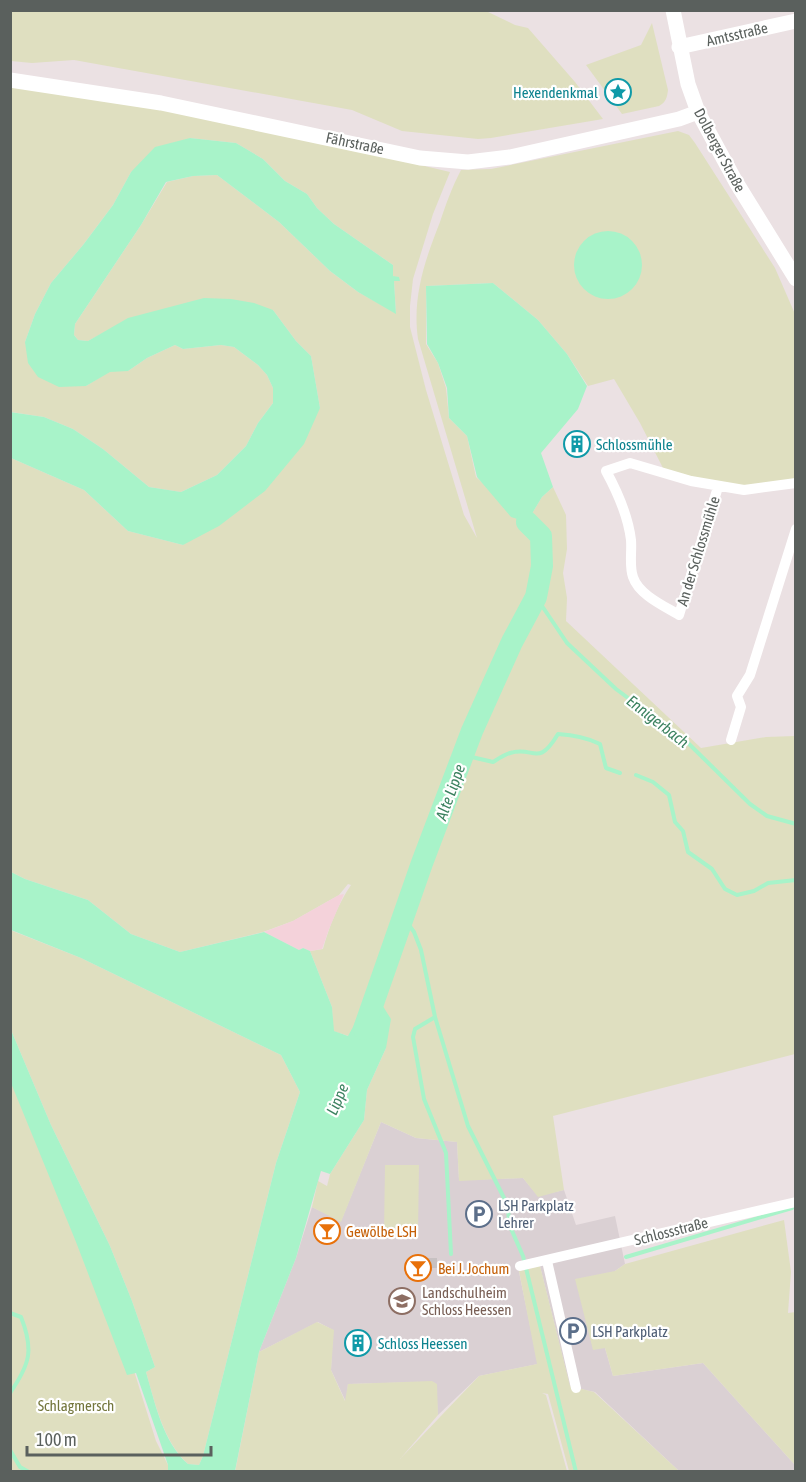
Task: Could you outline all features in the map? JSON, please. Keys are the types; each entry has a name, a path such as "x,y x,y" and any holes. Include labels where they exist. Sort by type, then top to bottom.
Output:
{"main road":[{"name":"Dolberger Straße","path":"673,10 688,84 707,132 795,279"},
{"name":"Amtsstraße","path":"679,47 795,21"},
{"name":"Fährstraße","path":"10,80 161,103 420,158 459,161 500,158 540,150 673,120 698,112"}],"street":[{"name":"An der Schlossmühle","path":"718,487 679,615 640,589 633,578 628,520 618,492 606,471 630,463 691,481 744,490 795,483"},
{"path":"731,740 741,707 736,696 750,675 795,529"},
{"name":"Schlossstraße","path":"520,1266 795,1202"},
{"path":"547,1260 576,1388"}],"shaded area":[{"name":"Landschulheim Schloss Heessen","path":"381,1122 416,1138 457,1142 459,1180 523,1178 538,1196 564,1190 576,1225 615,1216 625,1264 615,1271 605,1348 613,1376 703,1363 795,1465 795,1471 679,1471 595,1392 570,1387 540,1266 519,1272 538,1364 479,1376 438,1415 437,1404 422,1382 348,1384 346,1402 331,1370 333,1330 318,1322 259,1352 296,1258 312,1207 341,1221"}],"green space":[{"path":"10,11 486,11 515,25 528,28 575,82 603,119 478,139 402,131 352,110 74,60 32,63 11,61"},
{"path":"652,23 668,90 667,98 659,106 622,114 586,65 641,45"},
{"path":"11,86 111,100 284,133 450,172 433,214 413,279 410,327 426,390 464,515 477,538 418,339 417,323 418,294 429,250 461,170 491,169 678,131 689,135 775,268 795,314 795,480 737,487 696,482 663,468 614,379 588,386 567,354 538,320 493,283 426,286 426,344 438,363 446,388 449,418 467,436 476,477 527,522 542,497 553,487 566,515 567,549 563,573 567,598 566,621 701,748 766,737 795,736 795,1054 553,1116 564,1190 538,1197 523,1178 459,1181 457,1142 416,1138 381,1122 341,1222 312,1207 318,1181 327,1186 330,1174 364,1120 367,1090 386,1048 333,1031 332,1007 310,951 323,949 334,916 351,885 348,884 339,895 293,921 263,932 180,952 131,934 88,900 11,872 11,458 84,490 128,531 183,545 320,408 311,356 296,341 273,310 103,333 88,341 78,340 74,335 75,324 167,182 193,176 217,175 279,222 330,271 358,292 396,313 394,281 400,281 393,276 393,265 334,224 317,208 307,194 285,181 263,159 236,143 190,138 131,172 113,205 51,283 35,314 25,342 86,386 110,371 128,371 147,358 175,345 183,349 221,345 234,347 258,365 267,375 273,388 273,403 258,423 246,446 217,475 181,492 149,487 103,449 73,429 44,417 11,412"},
{"path":"10,930 81,958 281,1055 300,1092 276,1163 199,1465 188,1464 179,1455 166,1433 146,1372 155,1367 132,1301 110,1246 51,1125 11,1030"},
{"name":"Schlagmersch","path":"11,1063 124,1339 156,1441 171,1471 11,1471"},
{"path":"385,1165 419,1165 418,1233 384,1233"},
{"path":"784,1220 791,1272 788,1313 796,1312 795,1465 703,1363 613,1376 605,1348 593,1350 575,1279 615,1271 625,1264"},
{"path":"540,1266 570,1386 594,1392 679,1471 569,1471 548,1394 542,1393 546,1395 567,1471 235,1472 259,1352 317,1322 334,1330 331,1370 345,1401 348,1384 432,1381 437,1384 438,1415 400,1459 479,1376 537,1364 519,1271"}],"sand":[{"path":"344,894 322,949 310,951 303,948 299,950 264,932 293,921"}],"water":[{"path":"190,138 236,143 263,159 285,181 307,194 317,208 334,224 393,265 393,276 399,277 400,281 394,281 396,314 358,292 330,271 279,222 217,175 193,176 166,182 141,225 75,324 74,335 78,340 88,341 128,318 204,298 254,303 273,310 296,341 311,356 320,408 304,444 265,491 219,526 183,545 128,531 84,490 11,458 10,412 44,417 73,429 103,449 149,487 181,492 217,475 246,446 258,423 273,403 273,388 267,375 258,365 234,347 221,345 183,349 175,345 147,358 128,371 110,372 86,386 59,387 38,377 28,363 25,342 35,314 51,283 113,205 131,172 155,147"},
{"path":"601,231 615,231 627,236 637,246 642,265 637,284 627,294 615,299 601,299 589,294 579,284 574,272 574,258 579,246 589,236"},
{"path":"493,283 538,320 567,354 587,386 578,409 541,453 553,487 542,497 527,522 511,517 477,477 467,436 449,418 447,388 438,363 427,344 426,286"},
{"name":"Lippe","path":"11,872 88,900 131,934 180,952 264,932 299,950 303,948 310,951 332,1007 334,1031 348,1036 369,998 379,1000 391,1019 386,1048 367,1090 364,1120 330,1174 321,1171 296,1258 259,1352 235,1471 168,1471 168,1465 136,1373 127,1375 11,1083 11,1030 51,1125 110,1246 155,1367 146,1372 161,1421 172,1445 188,1464 199,1465 203,1456 276,1163 300,1092 281,1055 81,958 11,930"}],"waterway":[{"name":"Alte Lippe","path":"364,1029 422,863 472,731 512,642 536,597 542,566 541,536 527,522"},
{"name":"Ennigerbach","path":"536,597 567,643 616,689 687,742 750,804 767,816 796,824"},
{"path":"463,755 493,762 518,751 540,753 551,745 558,734 569,735 600,744 606,768 620,773"},
{"path":"636,775 653,782 669,795 675,822 683,831 688,852 712,869 725,889 737,895 754,891 768,883 796,880"},
{"path":"403,917 414,932 421,950 435,1017 468,1126 508,1206 509,1224 523,1256 576,1472"},
{"path":"435,1017 415,1029 413,1037 424,1099 446,1153 451,1254"},
{"path":"626,1257 792,1208"},
{"path":"10,1313 21,1317 29,1348 26,1365 10,1393"},
{"path":"10,1450 20,1467 29,1472"}],"tunnel":[{"path":"427,1263 441,1263"}],"place":[{"name":"Hexendenkmal","path":"618,92"},
{"name":"Schlossmühle","path":"577,444"},
{"name":"LSH Parkplatz Lehrer","path":"479,1214"},
{"name":"Gewölbe LSH","path":"327,1231"},
{"name":"Bei J. Jochum","path":"418,1268"},
{"name":"Landschulheim Schloss Heessen","path":"402,1301"},
{"name":"LSH Parkplatz","path":"573,1331"},
{"name":"Schloss Heessen","path":"358,1343"}]}
